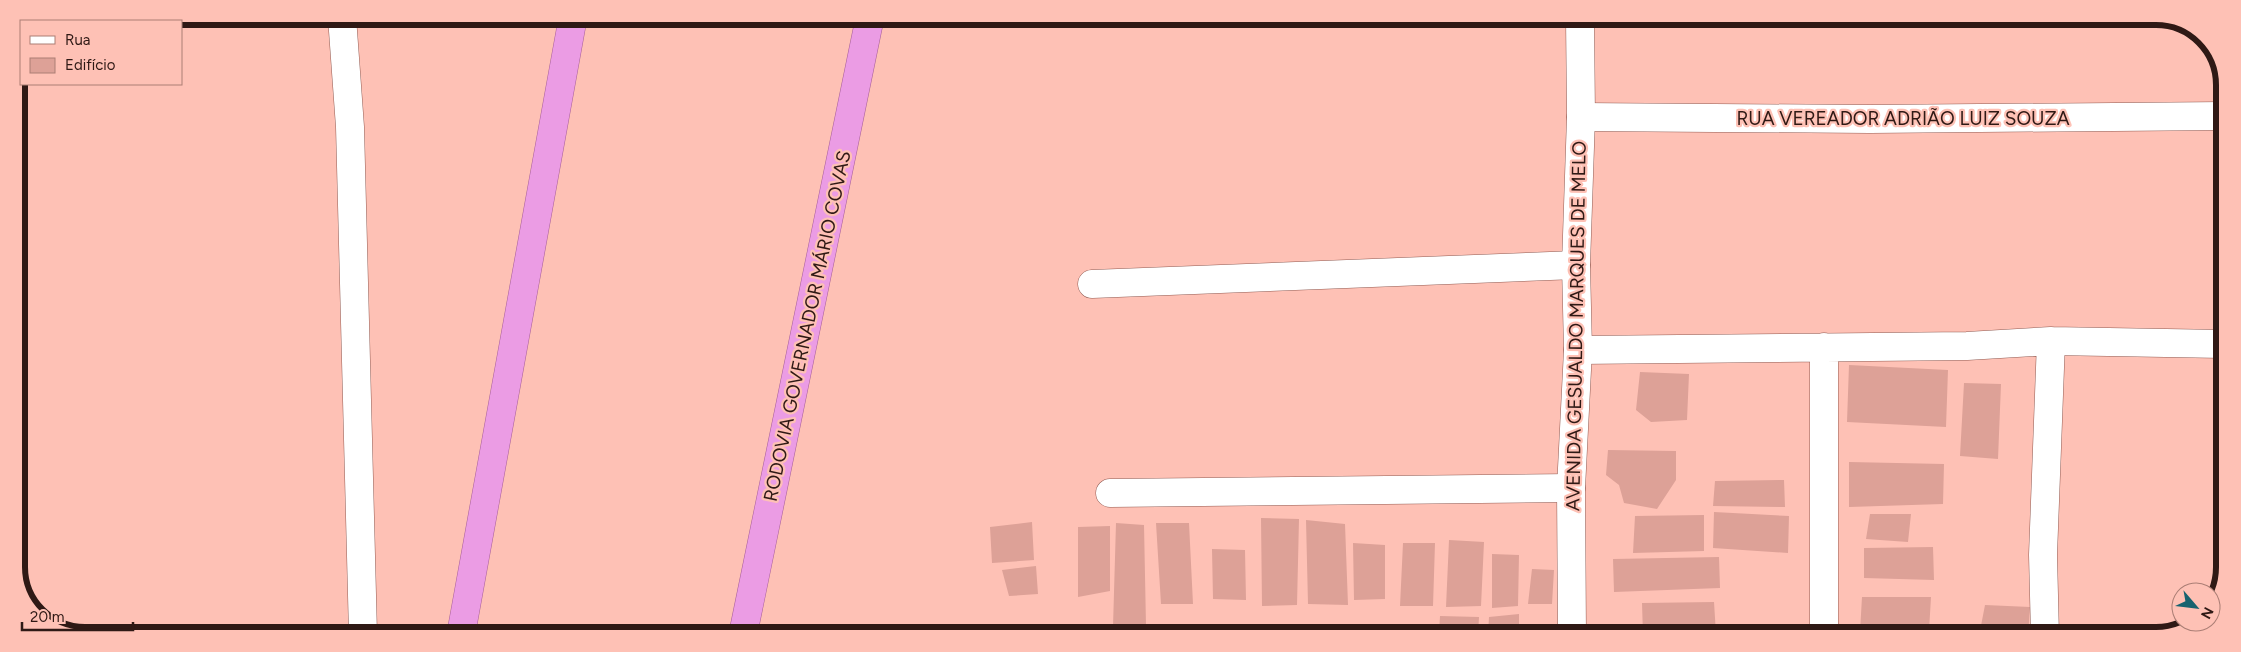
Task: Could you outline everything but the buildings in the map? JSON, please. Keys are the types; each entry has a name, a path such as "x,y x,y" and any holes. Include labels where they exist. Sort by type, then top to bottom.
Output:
{"highway":[{"path":"462,627 572,25"},
{"name":"RODOVIA GOVERNADOR MÁRIO COVAS","path":"744,627 868,25"}],"street":[{"path":"343,25 350,127 363,627"},
{"name":"AVENIDA GESUALDO MARQUES DE MELO","path":"1572,627 1571,488 1578,350 1576,265 1581,117 1580,25"},
{"name":"RUA VEREADOR ADRIÃO LUIZ SOUZA","path":"1581,117 1870,119 2216,116"},
{"path":"1092,284 1576,265"},
{"path":"1578,350 1967,346 2051,342 2216,344"},
{"path":"2045,627 2043,555 2051,342"},
{"path":"1824,347 1824,627"},
{"path":"1110,493 1571,488"}]}
